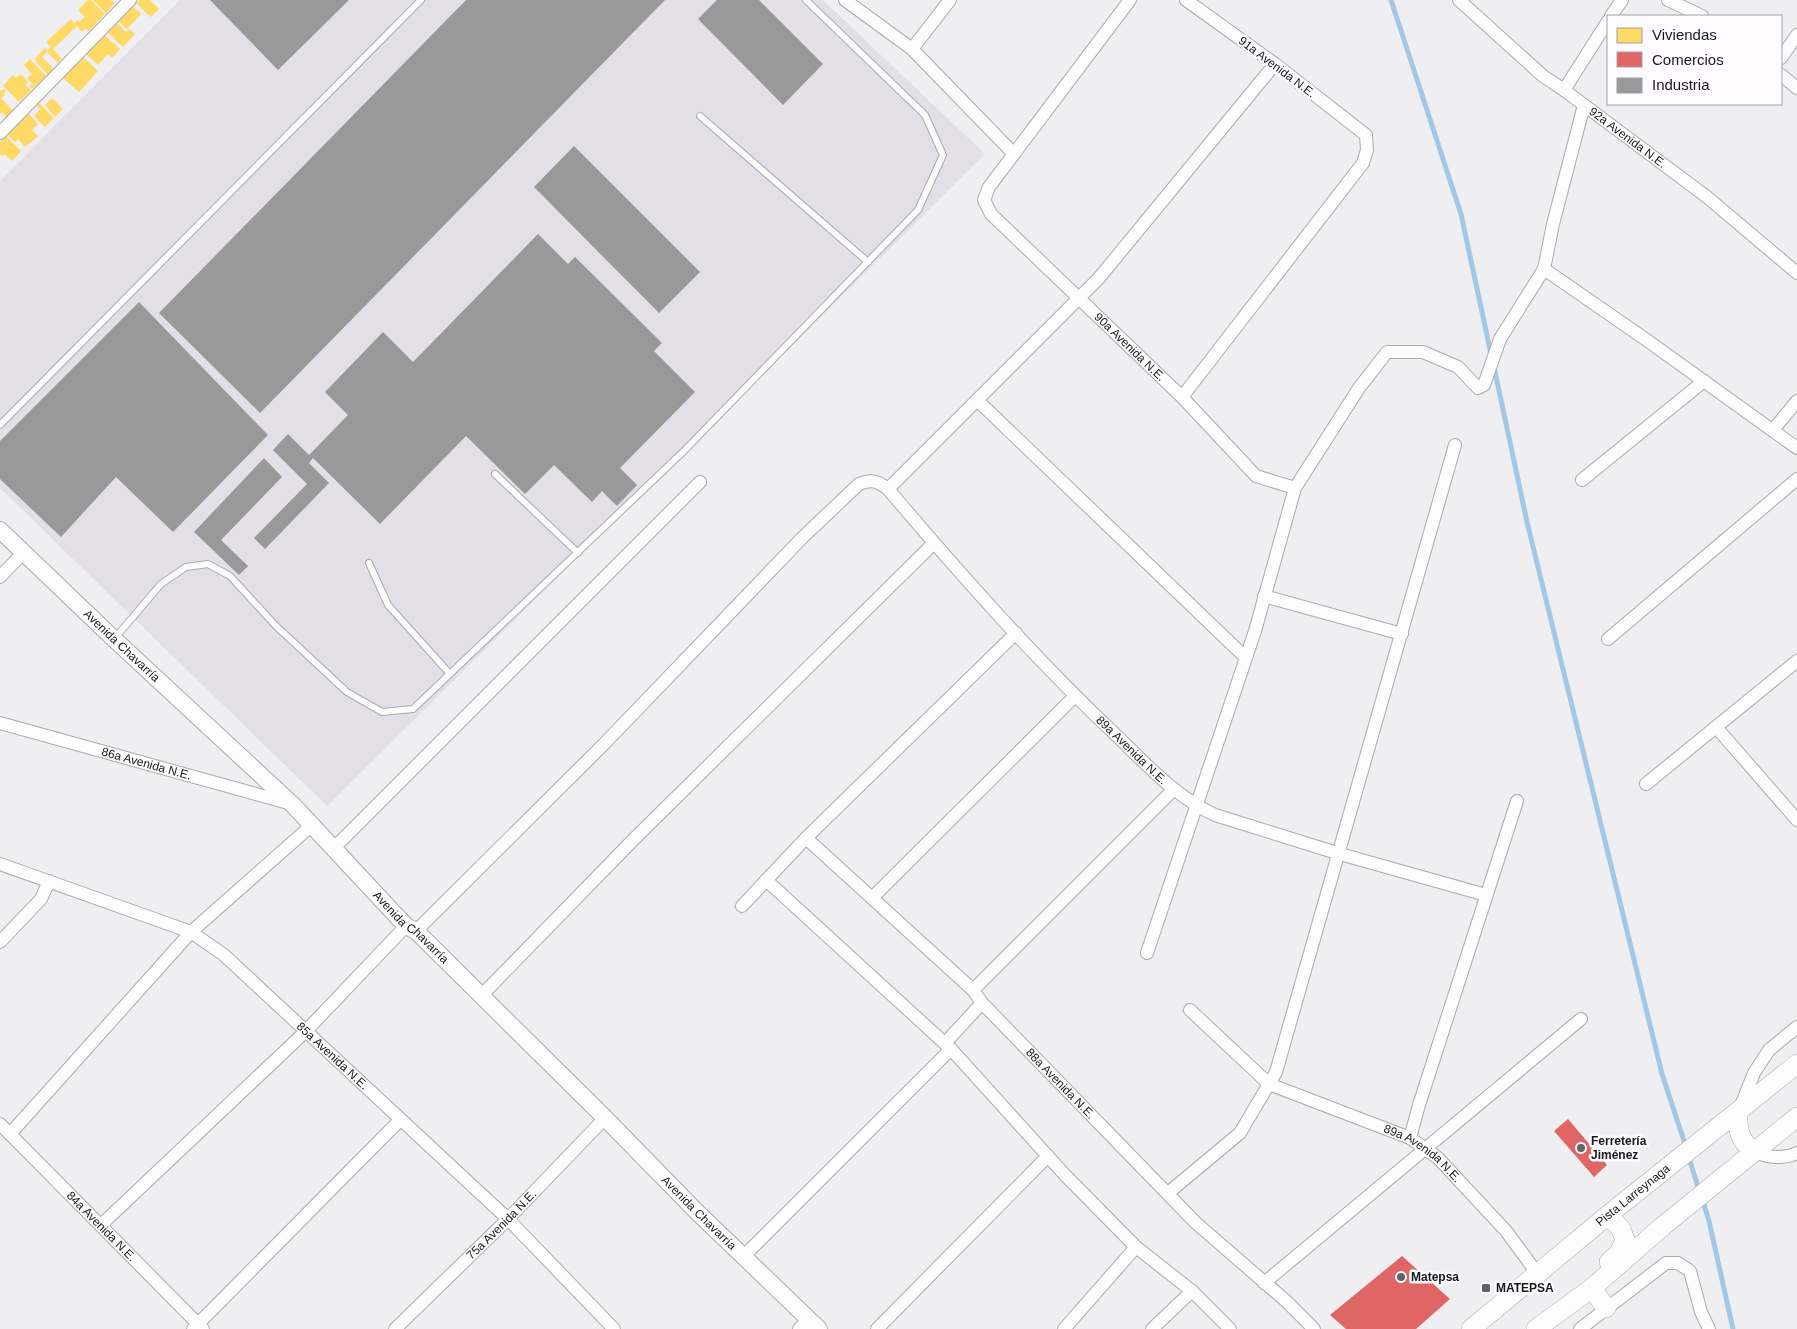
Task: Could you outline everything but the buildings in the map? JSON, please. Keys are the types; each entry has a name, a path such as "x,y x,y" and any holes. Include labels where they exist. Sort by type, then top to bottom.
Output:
{"main road":[{"name":"Pista Larreynaga","path":"1471,1329 1608,1215 1797,1064"},
{"path":"1738,1113 1737,1125 1740,1136 1754,1152"},
{"path":"1538,1328 1592,1288 1797,1117"},
{"path":"1538,1328 1547,1314 1619,1253 1625,1240 1621,1229 1608,1215"},
{"path":"1592,1288 1606,1308"}],"street":[{"path":"0,134 130,0"},
{"path":"845,0 912,49 1014,154 1130,0"},
{"path":"912,49 950,0"},
{"name":"91a Avenida N.E.","path":"1182,397 1363,164 1367,150 1366,135 1275,64 1186,0"},
{"name":"92a Avenida N.E.","path":"1459,0 1543,76 1707,197 1797,273"},
{"path":"1612,15 1622,0"},
{"path":"1668,0 1700,15"},
{"path":"1564,90 1607,23"},
{"path":"1782,57 1797,35"},
{"path":"101,1225 305,1032 604,744 802,538 859,484 870,480 879,482 888,489 978,400 1098,278 1275,64"},
{"path":"1782,76 1797,88"},
{"path":"1147,953 1245,657 1295,488 1360,388 1387,352 1423,352 1458,367 1478,388 1484,385 1500,339 1544,269 1553,224 1584,105"},
{"name":"90a Avenida N.E.","path":"1014,154 989,187 984,200 991,214 1182,397 1256,476 1295,488"},
{"path":"1544,269 1797,448"},
{"path":"1582,480 1704,381"},
{"path":"978,400 1245,657"},
{"path":"1773,430 1797,401"},
{"path":"1168,1193 1240,1133 1276,1072 1340,854 1455,445"},
{"path":"1608,640 1797,479"},
{"path":"333,849 700,482"},
{"name":"89a Avenida N.E.","path":"888,489 934,543 1074,696 1173,790 1196,806 1215,815 1340,854 1486,895"},
{"name":"Avenida Chavarría","path":"0,530 293,805 411,929 605,1118 696,1211 744,1256 809,1326"},
{"path":"481,996 626,847 934,543"},
{"path":"0,577 23,553"},
{"path":"1264,596 1402,634"},
{"path":"742,906 806,838 1016,632"},
{"path":"1646,784 1797,661"},
{"path":"872,898 1074,696"},
{"name":"86a Avenida N.E.","path":"0,724 293,805"},
{"path":"1716,727 1797,820"},
{"path":"973,990 1173,790"},
{"path":"1410,1138 1516,801"},
{"path":"10,1134 191,932 311,826"},
{"name":"88a Avenida N.E.","path":"806,838 973,990 982,1003 1196,1223 1314,1329"},
{"name":"85a Avenida N.E.","path":"0,864 191,932 224,955 508,1219 614,1329"},
{"path":"766,880 948,1046 1048,1156 1136,1247 1192,1291 1230,1329"},
{"path":"0,942 41,900 49,881"},
{"path":"744,1256 948,1046 982,1003"},
{"path":"1190,1010 1269,1084"},
{"path":"1264,1283 1582,1019"},
{"path":"1738,1113 1754,1073 1769,1050 1797,1027"},
{"name":"89a Avenida N.E.","path":"1269,1084 1410,1138 1425,1148 1438,1158 1506,1231 1538,1273"},
{"name":"75a Avenida N.E.","path":"395,1329 508,1219 605,1118"},
{"path":"198,1327 400,1120"},
{"name":"84a Avenida N.E.","path":"0,1124 101,1225 198,1327"},
{"path":"1754,1152 1770,1158 1790,1156 1797,1153"},
{"path":"878,1329 1048,1156"},
{"path":"1064,1329 1136,1247"},
{"path":"1580,1329 1666,1262 1678,1263 1690,1271 1701,1312 1709,1329"},
{"path":"1152,1329 1192,1291"}],"lane":[{"path":"0,424 421,0"},
{"path":"114,639 161,584 186,567 208,564 230,576 276,626 348,692 382,712 413,709 684,452 918,210 943,155 925,115 806,0"},
{"path":"700,116 868,262"},
{"path":"495,474 578,553"},
{"path":"369,563 388,606 450,674"}],"shaded area":[{"path":"180,0 823,0 985,154 327,806 0,488 0,181"}],"waterway":[{"path":"1391,0 1461,214 1491,354"},
{"path":"1494,367 1527,522 1662,1074 1686,1147"},
{"path":"1688,1155 1699,1190"},
{"path":"1702,1198 1709,1221 1733,1329"}],"place":[{"name":"Ferretería Jiménez","path":"1581,1148"},
{"name":"Matepsa","path":"1401,1277"},
{"name":"MATEPSA","path":"1486,1288"}]}
